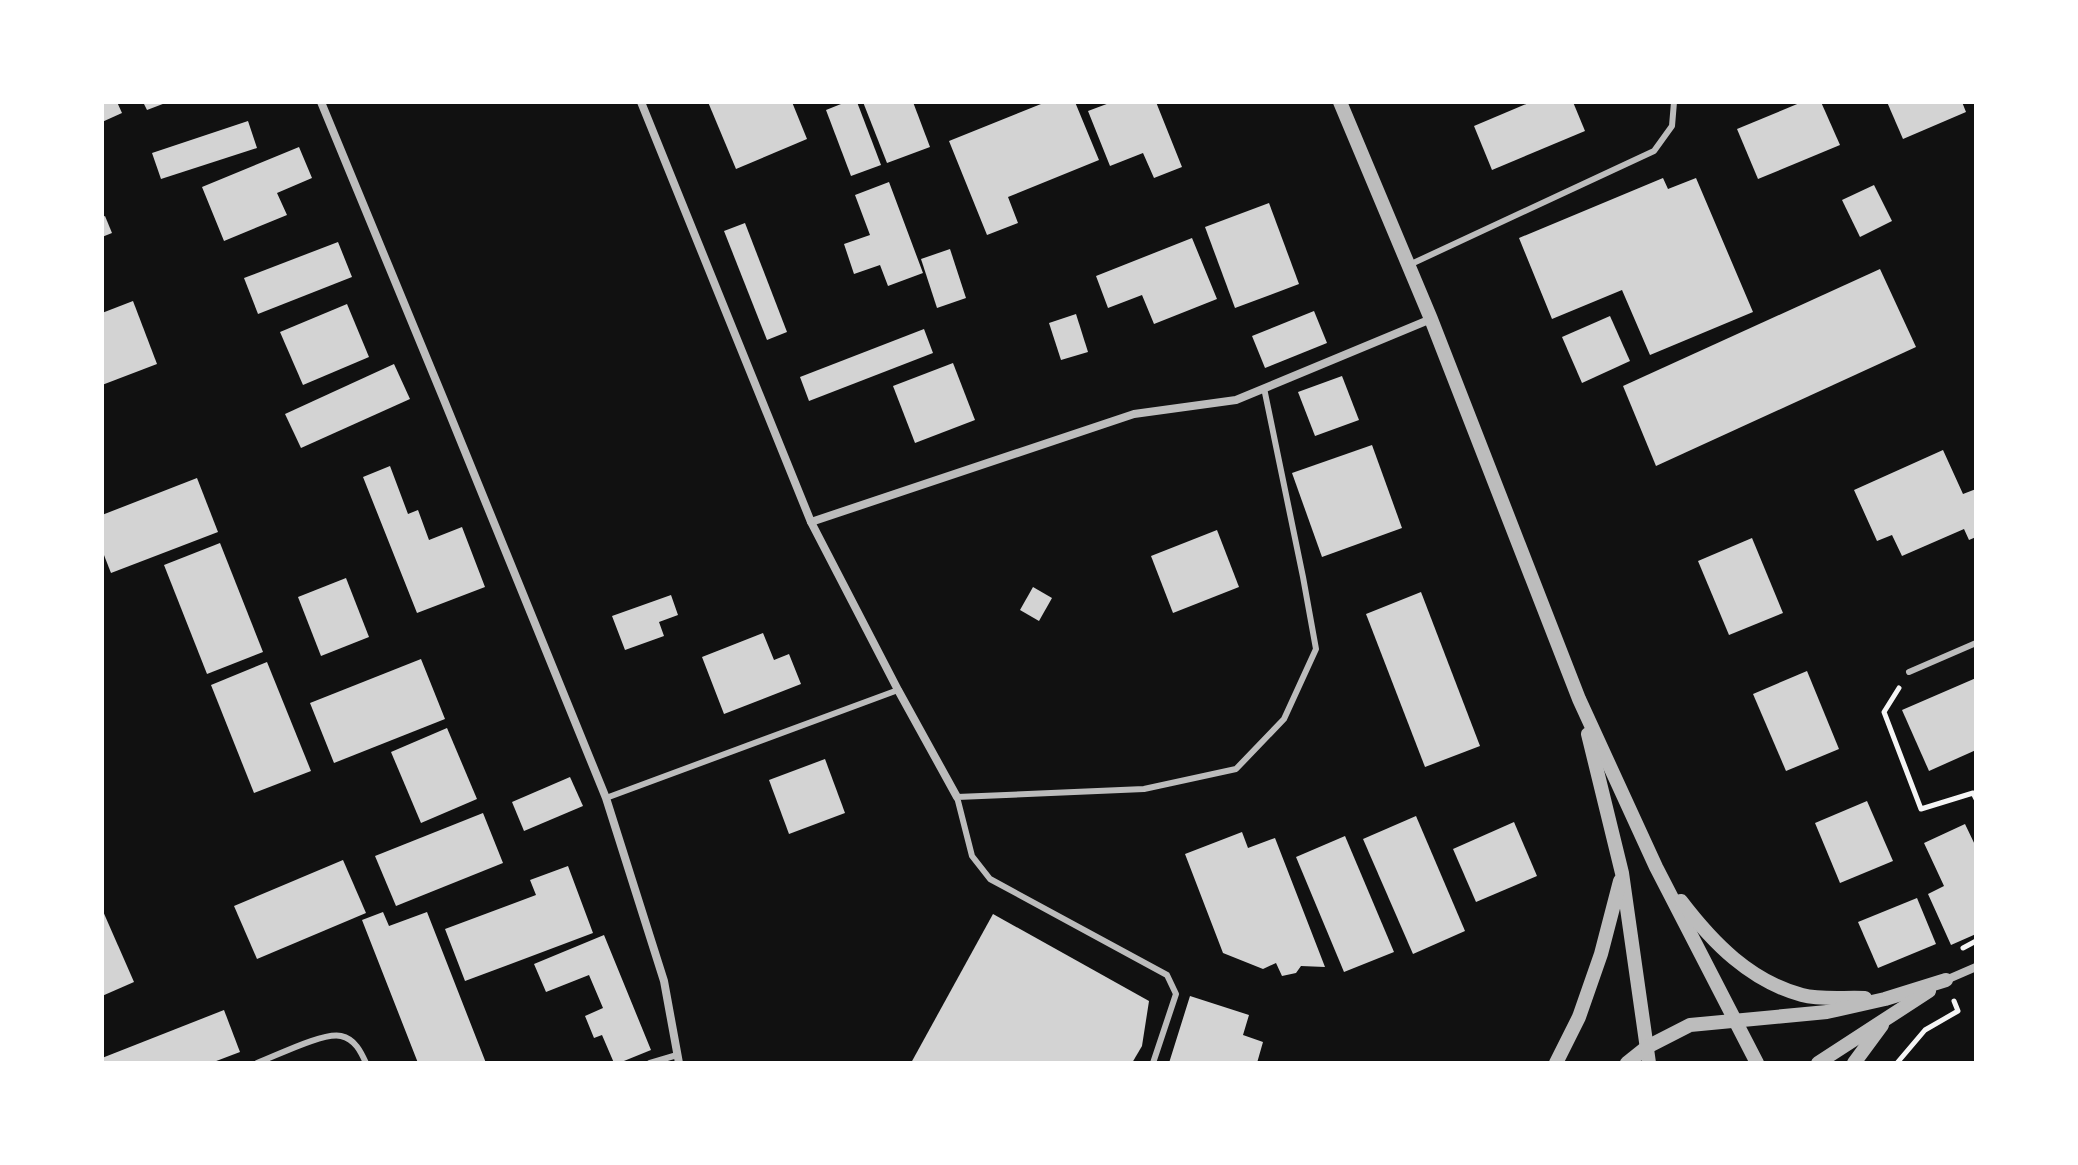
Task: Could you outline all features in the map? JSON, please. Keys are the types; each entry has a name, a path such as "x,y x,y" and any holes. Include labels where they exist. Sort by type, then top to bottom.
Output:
{"street":[{"path":"321,102 606,798 664,981 678,1059"},
{"path":"641,102 811,522 957,797"},
{"path":"1340,102 1431,319 1579,699 1656,867 1757,1063"},
{"path":"811,522 1134,414 1236,400 1431,319"},
{"path":"1579,699 1622,873 1649,1063"},
{"path":"1656,867 1703,931 1735,960 1763,979 1804,995 1885,999"},
{"path":"1556,1063 1584,1005 1622,873"},
{"path":"1627,1063 1647,1047 1690,1025 1827,1012 1885,999 1976,967"},
{"path":"1818,1063 1946,980"},
{"path":"1854,1063 1888,1017"}],"lane":[{"path":"1409,265 1654,151 1672,126 1674,102"},
{"path":"1153,1063 1176,994 1167,975 990,879 972,856 957,797 1144,789 1236,769 1284,719 1316,649 1264,388"},
{"path":"1909,672 1976,643"},
{"path":"606,798 898,690"},
{"path":"257,1063 312,1041 339,1035 358,1047 366,1063"},
{"path":"650,1063 678,1059"}],"path":[{"path":"1909,672 1884,712 1921,809 1973,793 1976,799"}],"building":[{"path":"102,102 117,102 122,113 102,122"},
{"path":"143,102 168,102 147,110"},
{"path":"708,102 792,102 807,139 736,169"},
{"path":"846,102 857,102 881,165 851,176 826,110"},
{"path":"863,102 913,102 930,147 887,163"},
{"path":"1046,102 1075,102 1099,160 1008,197 1018,223 987,235 949,141"},
{"path":"1112,102 1156,102 1182,167 1154,178 1143,153 1110,166 1088,111"},
{"path":"1531,102 1573,102 1585,131 1492,170 1474,126"},
{"path":"1802,102 1821,102 1840,145 1758,179 1737,129"},
{"path":"1887,102 1962,102 1966,112 1903,139"},
{"path":"248,121 257,148 161,179 152,153"},
{"path":"299,147 312,178 277,193 287,215 224,241 202,187"},
{"path":"1663,178 1668,189 1696,178 1753,312 1650,355 1622,290 1552,319 1519,238"},
{"path":"889,182 923,273 888,286 880,265 854,274 844,244 870,235 855,195"},
{"path":"1874,185 1892,221 1860,237 1842,200"},
{"path":"1269,203 1299,284 1235,308 1205,227"},
{"path":"105,216 112,233 102,237 102,217"},
{"path":"745,223 787,332 767,340 724,231"},
{"path":"1192,238 1217,299 1154,324 1142,295 1108,308 1096,276"},
{"path":"338,242 352,277 258,314 244,278"},
{"path":"950,249 966,298 937,308 921,259"},
{"path":"1880,269 1916,347 1656,466 1623,386"},
{"path":"133,301 157,364 102,385 102,313"},
{"path":"347,304 369,357 303,385 280,332"},
{"path":"1314,311 1327,343 1265,368 1252,336"},
{"path":"1076,314 1088,352 1061,360 1049,323"},
{"path":"1610,316 1630,361 1582,383 1562,337"},
{"path":"924,329 933,353 809,401 800,377"},
{"path":"953,363 975,420 915,443 893,386"},
{"path":"394,364 410,399 301,448 285,414"},
{"path":"1342,376 1359,420 1315,436 1298,392"},
{"path":"1372,445 1402,528 1322,557 1292,473"},
{"path":"1943,450 1963,494 1976,489 1976,537 1969,540 1964,529 1902,556 1892,535 1877,541 1854,490"},
{"path":"390,466 408,514 418,510 429,540 462,527 485,587 417,613 363,477"},
{"path":"197,478 218,532 111,573 102,550 102,515"},
{"path":"1217,530 1239,587 1173,613 1151,556"},
{"path":"1752,538 1783,613 1729,635 1698,561"},
{"path":"220,543 263,652 207,674 164,565"},
{"path":"346,578 369,637 321,656 298,597"},
{"path":"1033,587 1052,598 1039,621 1020,610"},
{"path":"1421,592 1480,746 1425,767 1366,614"},
{"path":"671,595 678,615 659,622 664,636 625,650 612,616"},
{"path":"763,633 774,660 789,654 801,684 724,714 702,657"},
{"path":"421,659 445,719 334,763 310,703"},
{"path":"267,662 311,771 254,793 211,685"},
{"path":"1807,671 1839,749 1786,771 1753,694"},
{"path":"1976,678 1976,750 1929,771 1902,710"},
{"path":"447,728 477,799 421,823 391,752"},
{"path":"825,759 845,813 789,834 769,780"},
{"path":"570,777 583,806 524,831 512,802"},
{"path":"1867,801 1893,861 1840,883 1815,823"},
{"path":"483,813 503,863 396,906 375,856"},
{"path":"1416,816 1465,931 1413,954 1363,839"},
{"path":"1514,822 1537,876 1476,902 1453,849"},
{"path":"1965,824 1976,847 1976,934 1951,945 1928,894 1944,886 1924,843"},
{"path":"1242,832 1248,848 1275,838 1325,967 1301,966 1296,973 1282,976 1276,963 1263,969 1223,953 1185,854"},
{"path":"1345,836 1394,952 1344,972 1296,857"},
{"path":"343,860 366,913 257,959 234,906"},
{"path":"568,866 593,933 465,981 445,929 536,895 530,880"},
{"path":"1917,898 1936,944 1878,968 1858,922"},
{"path":"102,909 134,982 102,996"},
{"path":"383,912 389,926 427,912 486,1063 418,1063 362,920"},
{"path":"993,914 1149,1001 1142,1046 1132,1063 911,1063"},
{"path":"604,935 651,1050 619,1063 614,1063 602,1035 594,1038 585,1016 603,1008 589,975 546,992 534,964"},
{"path":"1190,996 1249,1015 1243,1035 1263,1042 1257,1063 1169,1063"},
{"path":"224,1010 240,1052 211,1063 102,1063 102,1058"}]}
